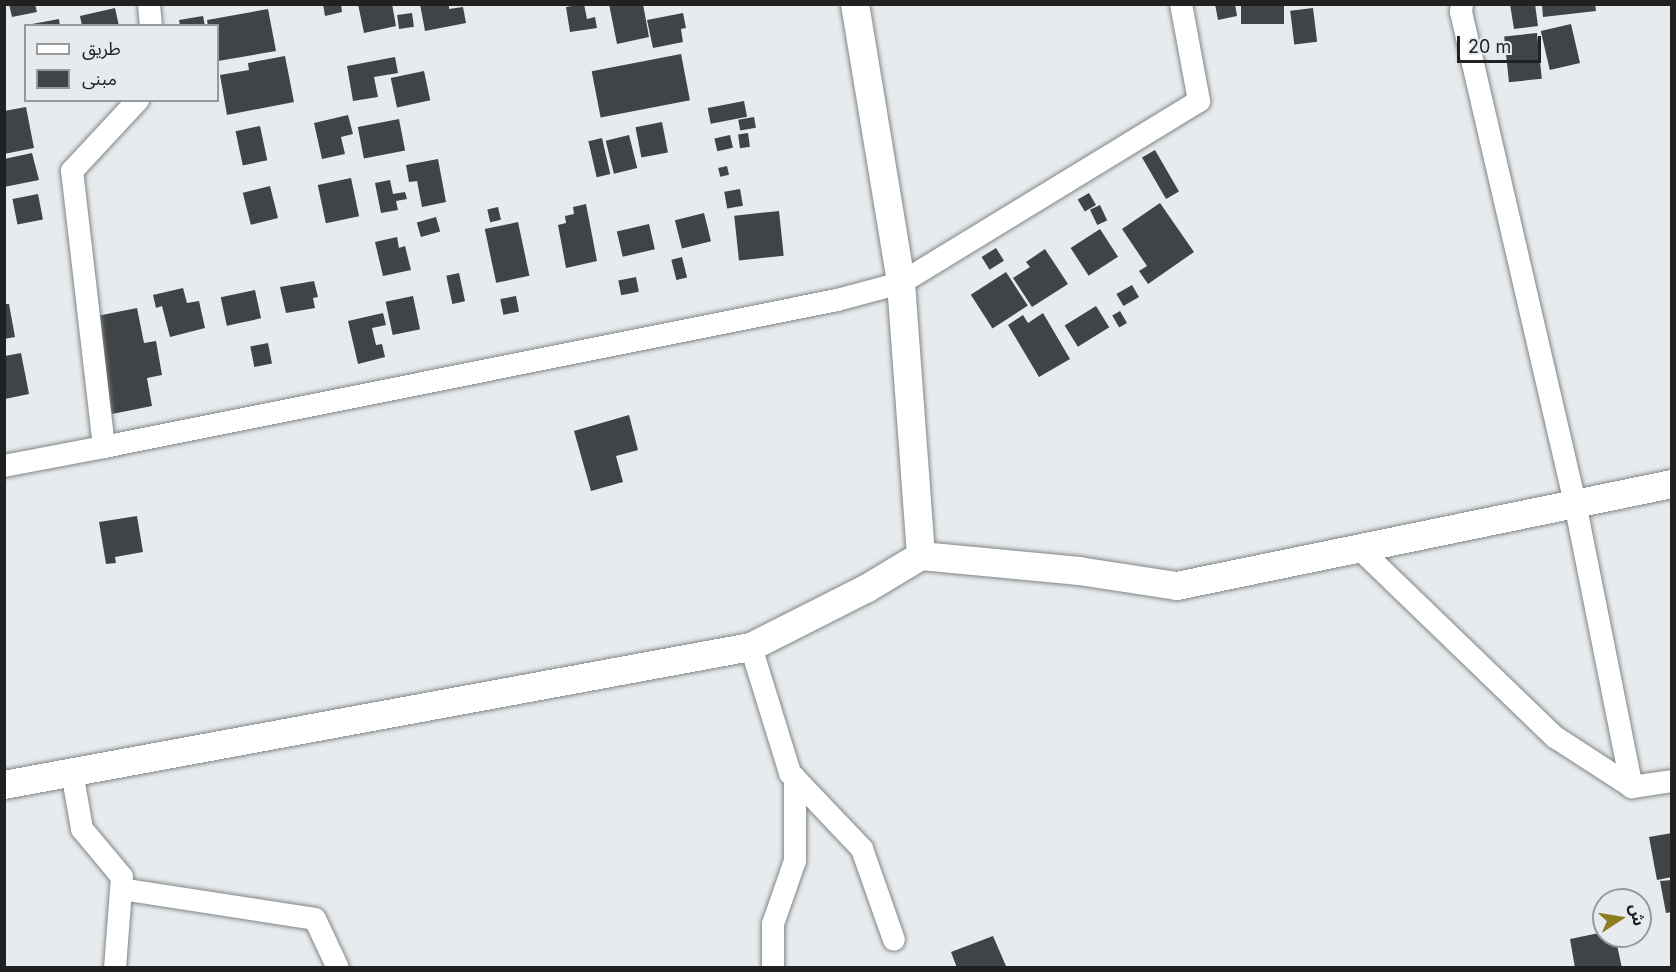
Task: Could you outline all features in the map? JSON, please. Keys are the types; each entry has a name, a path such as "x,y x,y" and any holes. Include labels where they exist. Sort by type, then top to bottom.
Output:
{"street":[{"path":"149,4 151,24"},
{"path":"855,4 901,283 921,556"},
{"path":"4,466 837,300 901,283 1199,101 1181,4"},
{"path":"1462,4 1461,12 1575,503 1632,787"},
{"path":"104,447 72,171 136,102"},
{"path":"4,785 751,647 866,589 921,556 1079,571 1176,585 1671,484"},
{"path":"1360,549 1555,736 1632,787 1671,781"},
{"path":"751,647 790,773 862,849 894,940"},
{"path":"72,772 82,829 122,877 115,968"},
{"path":"773,968 773,924 795,861 795,778"},
{"path":"121,889 315,919 338,968"}],"building":[{"path":"9,4 35,4 37,12 12,17"},
{"path":"323,4 341,4 342,12 325,16"},
{"path":"358,4 392,4 396,26 364,33"},
{"path":"420,4 449,4 449,9 463,7 466,23 425,31"},
{"path":"584,4 587,19 595,17 597,28 570,32 566,7"},
{"path":"609,4 643,4 649,37 617,44"},
{"path":"1215,4 1235,4 1237,16 1218,20"},
{"path":"1241,4 1284,4 1284,24 1241,24"},
{"path":"1510,4 1535,4 1538,26 1514,29"},
{"path":"1542,4 1595,4 1596,11 1543,17"},
{"path":"115,8 119,24 82,24 80,16"},
{"path":"1313,8 1317,42 1294,45 1290,11"},
{"path":"268,9 276,51 219,61 219,24 208,24 207,20"},
{"path":"412,13 414,27 399,29 397,15"},
{"path":"683,13 686,28 681,29 683,42 653,48 647,20"},
{"path":"203,16 205,24 180,24 179,20"},
{"path":"59,19 60,24 32,24"},
{"path":"1571,24 1580,63 1550,70 1541,31"},
{"path":"1537,33 1542,79 1509,82 1504,36"},
{"path":"681,54 690,100 601,118 592,71"},
{"path":"285,56 294,102 227,115 220,75 249,70 248,63"},
{"path":"395,57 398,73 374,77 378,97 353,101 347,66"},
{"path":"424,71 430,100 397,107 391,78"},
{"path":"744,101 747,117 711,124 708,108"},
{"path":"26,107 34,148 4,154 4,111"},
{"path":"348,115 353,134 341,137 345,154 322,159 314,123"},
{"path":"754,117 756,128 740,131 738,120"},
{"path":"399,119 405,150 364,158 358,127"},
{"path":"662,122 668,152 641,158 635,127"},
{"path":"260,126 267,160 243,165 236,131"},
{"path":"748,133 750,147 740,148 738,134"},
{"path":"629,135 637,168 614,174 606,141"},
{"path":"730,135 733,148 717,151 714,139"},
{"path":"602,138 610,174 597,177 588,141"},
{"path":"1155,150 1179,192 1166,199 1142,158"},
{"path":"32,153 39,180 4,187 4,159"},
{"path":"438,159 446,202 422,207 417,181 409,182 406,165"},
{"path":"727,166 729,175 720,177 718,168"},
{"path":"351,178 359,216 326,223 318,185"},
{"path":"390,180 393,194 405,192 407,199 396,201 398,210 381,213 375,183"},
{"path":"270,186 278,218 251,225 243,193"},
{"path":"740,189 743,206 727,209 724,192"},
{"path":"1089,193 1096,205 1085,212 1078,200"},
{"path":"38,194 43,220 17,224 12,199"},
{"path":"1160,203 1194,252 1148,284 1139,271 1147,266 1122,229"},
{"path":"586,204 597,261 566,268 558,225 566,223 565,216 574,214 573,207"},
{"path":"1100,205 1107,220 1097,225 1090,210"},
{"path":"498,207 501,220 490,222 487,209"},
{"path":"779,211 784,256 739,260 734,216"},
{"path":"704,213 711,241 682,248 675,220"},
{"path":"436,217 440,231 421,237 417,223"},
{"path":"518,222 529,276 496,283 485,229"},
{"path":"649,224 655,249 623,257 617,231"},
{"path":"1100,229 1118,257 1089,276 1071,248"},
{"path":"397,237 399,248 405,246 411,270 383,276 375,242"},
{"path":"996,248 1004,261 990,270 982,257"},
{"path":"1045,249 1068,284 1032,307 1013,278 1030,267 1026,262"},
{"path":"682,257 687,277 676,280 671,260"},
{"path":"1006,272 1028,306 993,328 971,295"},
{"path":"459,273 465,301 452,304 446,276"},
{"path":"636,277 639,292 621,295 618,280"},
{"path":"314,281 318,297 313,298 315,308 286,313 280,287"},
{"path":"1132,285 1139,297 1123,306 1116,294"},
{"path":"183,288 187,303 199,301 205,328 170,337 162,306 156,308 153,295"},
{"path":"255,290 261,318 227,326 221,297"},
{"path":"413,296 420,329 393,335 386,302"},
{"path":"516,296 519,312 503,315 500,299"},
{"path":"4,304 9,304 15,337 4,339"},
{"path":"1096,306 1109,327 1078,347 1065,326"},
{"path":"137,308 144,343 156,341 162,375 147,378 152,406 112,414 92,317"},
{"path":"1120,311 1127,323 1119,328 1112,316"},
{"path":"383,313 386,325 372,328 376,345 382,344 385,357 358,364 348,321"},
{"path":"1043,313 1070,359 1039,377 1008,325 1023,315 1028,323"},
{"path":"268,343 272,364 254,367 250,346"},
{"path":"21,353 29,394 5,399 5,356"},
{"path":"629,415 638,450 616,456 623,482 591,491 574,431"},
{"path":"137,516 143,552 115,557 116,563 106,564 99,522"},
{"path":"1672,833 1672,877 1657,880 1649,837"},
{"path":"1672,880 1672,912 1666,913 1660,881"},
{"path":"1592,934 1592,948 1618,948 1622,968 1575,968 1570,939"},
{"path":"993,936 1006,966 957,968 951,952"}]}
